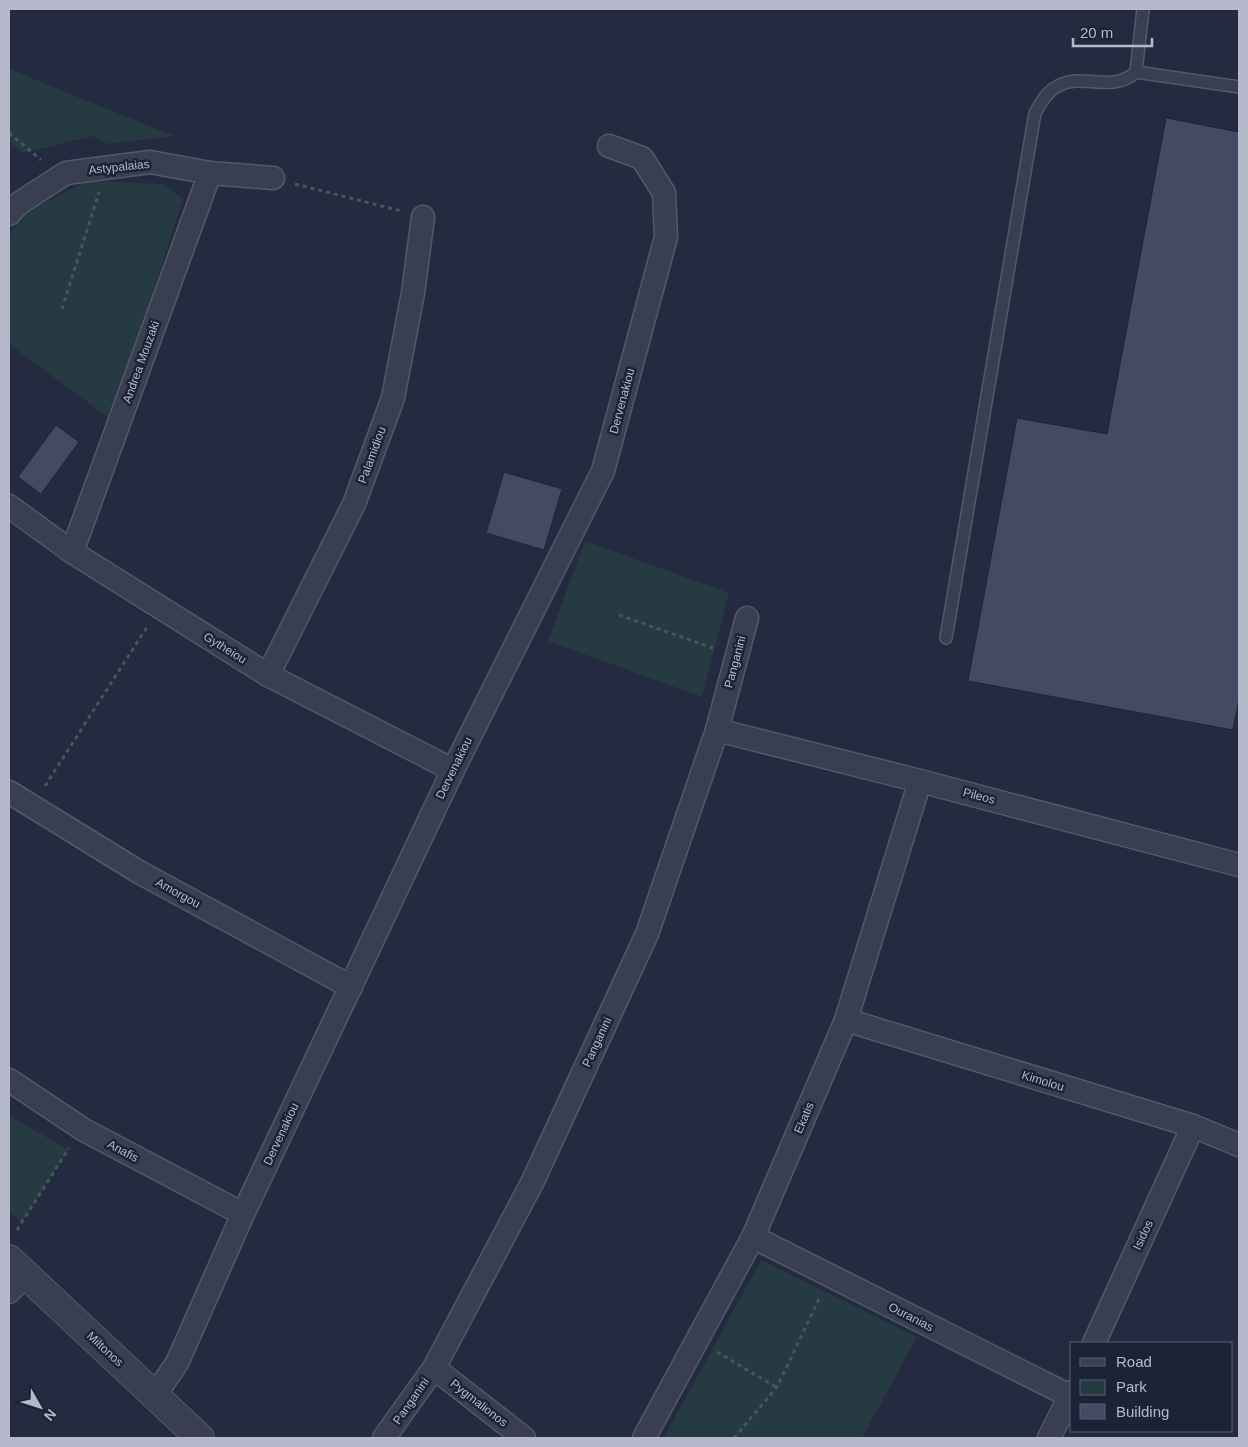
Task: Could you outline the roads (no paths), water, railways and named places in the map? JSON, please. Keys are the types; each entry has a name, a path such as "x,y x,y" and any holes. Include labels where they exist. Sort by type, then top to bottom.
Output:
{"street":[{"name":"Dervenakiou","path":"155,1395 177,1363 243,1214 453,770 603,472 666,237 664,193 642,158 609,146"},
{"name":"Astypalaias","path":"9,214 18,204 66,173 150,162 210,173 273,178"},
{"name":"Andrea Mouzaki","path":"72,552 210,173"},
{"name":"Palamidiou","path":"268,675 354,504 393,398 413,293 423,217"},
{"name":"Gytheiou","path":"9,506 72,552 268,675 453,770"},
{"name":"Panganini","path":"384,1438 434,1368 532,1183 647,934 717,730 747,618"},
{"name":"Pileos","path":"717,730 1239,865"},
{"name":"Ekatis","path":"644,1438 753,1237 846,1020 920,781"},
{"name":"Amorgou","path":"9,792 139,872 351,987"},
{"name":"Kimolou","path":"846,1020 1193,1126 1239,1145"},
{"name":"Anafis","path":"9,1080 84,1130 243,1214"},
{"name":"Isidos","path":"1094,1342 1193,1126"},
{"name":"Ouranias","path":"753,1237 1070,1394"},
{"name":"Miltonos","path":"14,1275 155,1395 200,1438"},
{"name":"Pygmalionos","path":"434,1368 524,1438"},
{"path":"1050,1438 1070,1396"}],"lane":[{"path":"946,638 1035,113 1047,94 1057,86 1073,81 1110,84 1127,80 1136,72 1143,9"},
{"path":"1136,72 1239,87"}]}
